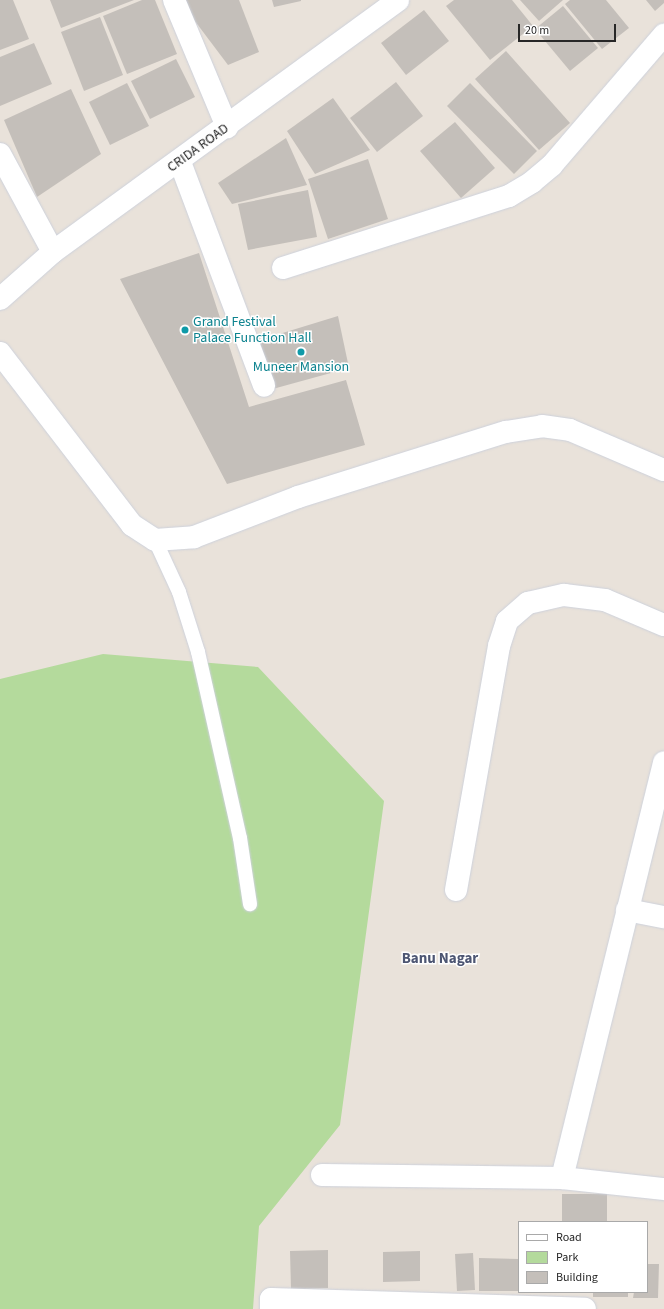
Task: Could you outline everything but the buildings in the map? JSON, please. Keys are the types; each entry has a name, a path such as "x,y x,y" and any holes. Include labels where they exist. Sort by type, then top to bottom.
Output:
{"street":[{"path":"174,0 227,127"},
{"name":"CRIDA ROAD","path":"0,299 53,252 180,162 398,0"},
{"path":"283,268 509,196 552,165 664,35"},
{"path":"0,154 53,252"},
{"path":"180,162 264,386"},
{"path":"0,353 132,525 155,540 194,537 298,497 506,432 542,426 570,430 664,470"},
{"path":"456,890 499,646 507,622 528,602 564,595 605,600 664,625"},
{"path":"562,1178 664,762"},
{"path":"627,910 664,917"},
{"path":"322,1175 562,1178 664,1189"},
{"path":"271,1309 271,1299 585,1309"}],"lane":[{"path":"155,540 179,592 198,652 240,838 250,904"}],"green space":[{"path":"103,654 258,667 384,801 340,1125 259,1226 253,1309 0,1309 0,679"}],"place":[{"name":"Grand Festival Palace Function Hall","path":"185,330"},
{"name":"Muneer Mansion","path":"301,352"}],"district":[{"name":"Banu Nagar","path":"440,959"}]}
